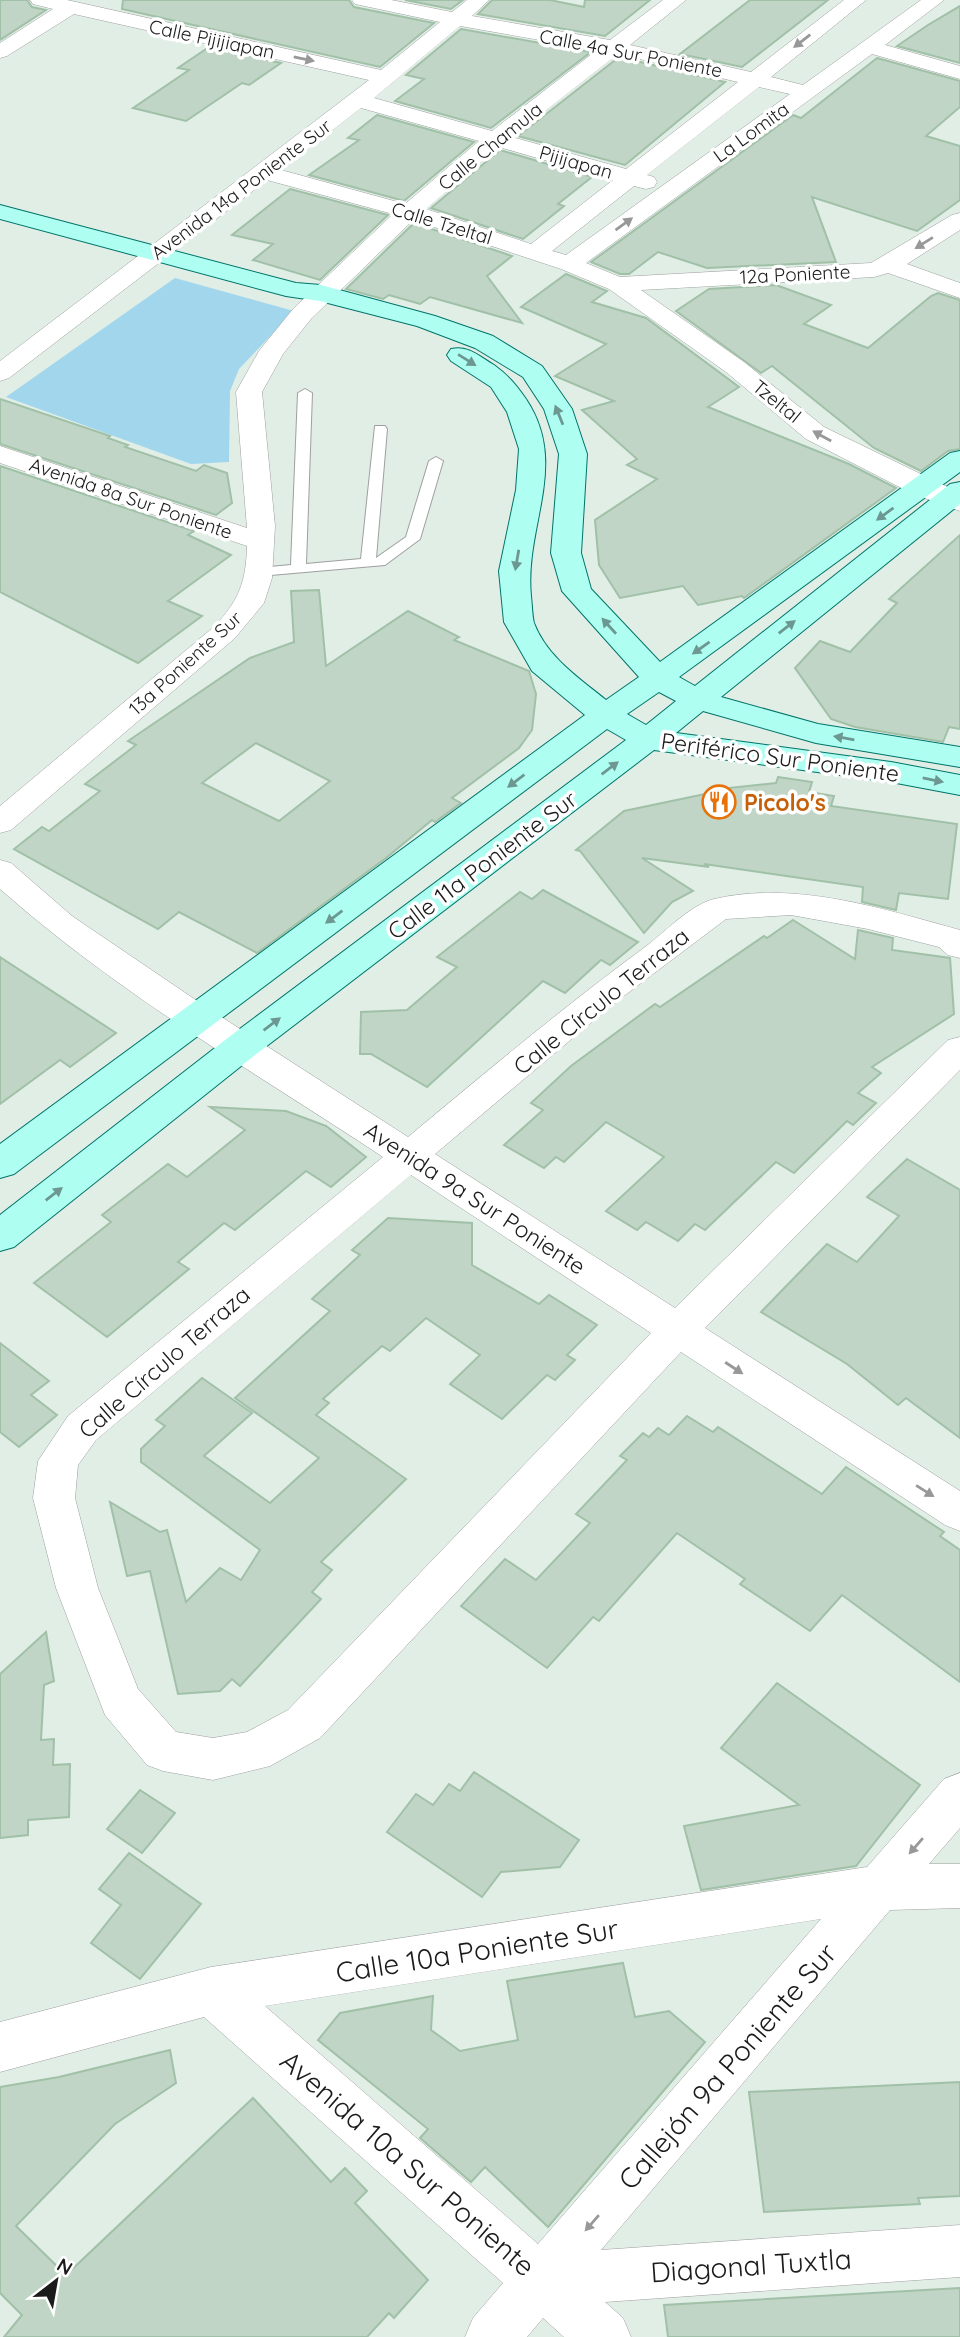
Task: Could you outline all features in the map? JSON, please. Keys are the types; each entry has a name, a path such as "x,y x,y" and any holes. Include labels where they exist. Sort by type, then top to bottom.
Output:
{"main road":[{"path":"0,212 158,252 309,295"},
{"name":"Periférico Sur Poniente","path":"309,295 426,321 484,342 533,372 558,409 573,454 566,553 577,590 657,678 698,700 816,733 960,757"},
{"name":"Periférico Sur Poniente","path":"309,295 459,355 500,382 521,412 533,449 530,490 514,571 519,622 543,664 605,715 648,739 877,770 960,785"},
{"name":"Calle 11a Poniente Sur","path":"0,1236 242,1046 698,700 948,494 960,459"},
{"name":"Calle 11a Poniente Sur","path":"0,1164 657,678 948,494"}],"street":[{"name":"Calle Pijijiapan","path":"40,0 384,77"},
{"name":"Calle 4a Sur Poniente","path":"362,0 614,47 808,92"},
{"name":"Avenida 14a Poniente Sur","path":"0,373 358,100 479,0"},
{"name":"Calle Chamula","path":"309,295 497,139 676,0"},
{"name":"La Lomita","path":"569,264 934,0"},
{"path":"864,4 911,16"},
{"name":"La Lomita","path":"534,253 754,78 864,4"},
{"path":"0,52 70,7"},
{"path":"869,47 960,73"},
{"name":"Pijijapan","path":"358,100 673,189"},
{"name":"Calle Tzeltal","path":"264,172 408,212 569,264 617,285"},
{"name":"12a Poniente","path":"617,285 874,270 888,265 960,220"},
{"path":"888,265 960,291"},
{"name":"Tzeltal","path":"617,285 735,367 815,433 948,494"},
{"name":"13a Poniente Sur","path":"0,823 225,632 252,598 259,572 261,542 249,392 257,374 309,295"},
{"name":"Avenida 8a Sur Poniente","path":"0,454 261,542"},
{"name":"Avenida 9a Sur Poniente","path":"0,871 60,924 197,1018 960,1513"},
{"name":"Calle Círculo Terraza","path":"960,947 950,939 868,918 791,904 746,905 716,910 600,997 82,1428 58,1461 54,1498 77,1588 121,1701 163,1750 213,1759 254,1751 304,1724 677,1331 960,1049"},
{"name":"Callejón 9a Poniente Sur","path":"492,2337 960,1794"},
{"name":"Calle 10a Poniente Sur","path":"0,2047 211,1991 879,1888 960,1886"},
{"name":"Avenida 10a Sur Poniente","path":"211,1991 604,2337"},
{"name":"Diagonal Tuxtla","path":"542,2280 960,2250"}],"lane":[{"path":"298,569 305,393"},
{"path":"368,564 380,429"},
{"path":"259,572 380,562 413,539 436,461"}],"shaded area":[{"path":"175,278 294,311 239,369 230,391 229,462 191,464 6,397"}],"building":[{"path":"0,0 27,0 32,7 46,10 0,40"},
{"path":"123,0 349,0 354,7 434,23 380,67 122,9"},
{"path":"405,0 463,0 451,9"},
{"path":"492,0 550,0 584,7 585,0 650,0 605,36 478,14"},
{"path":"750,0 828,0 742,67 680,54"},
{"path":"960,6 960,63 897,46 928,25"},
{"path":"461,29 591,52 491,128 395,101 424,79 406,75"},
{"path":"209,47 281,63 249,85 242,83 186,121 133,108 189,70 178,68"},
{"path":"619,57 725,82 625,165 518,136"},
{"path":"877,58 960,81 960,107 926,136 960,146 960,200 917,231 812,197 836,262 707,268 658,252 629,274 620,274 591,262 793,115 801,118"},
{"path":"377,115 474,142 404,201 309,175 359,140 348,138"},
{"path":"500,150 592,177 558,204 564,206 523,239 431,208"},
{"path":"290,189 388,215 320,280 253,260 273,244 232,235"},
{"path":"414,223 512,256 487,276 522,323 430,297 420,304 389,295 383,299 346,289"},
{"path":"566,274 607,291 592,302 646,318 739,387 708,407 849,464 896,488 744,598 742,596 698,605 683,586 620,598 599,565 595,520 657,479 627,465 637,459 582,410 614,401 555,376 606,344 521,307"},
{"path":"776,285 831,305 804,324 868,348 931,296 938,293 960,300 960,449 948,451 921,471 874,448 772,366 761,373 676,311 709,289"},
{"path":"0,399 110,436 108,438 128,445 125,447 196,471 204,465 227,473 232,503 216,515 0,444"},
{"path":"0,466 194,531 188,535 231,555 168,601 202,616 138,663 0,592"},
{"path":"960,535 960,729 949,727 943,742 855,727 831,719 795,668 820,641 850,652 897,603 889,599"},
{"path":"319,590 326,666 408,611 459,637 454,640 529,671 536,694 532,730 519,748 452,798 461,803 435,822 432,820 386,858 257,953 179,912 158,929 14,849 42,827 49,831 100,791 85,784 136,745 128,741 250,658 294,642 291,591","holes":["256,743 330,781 279,821 202,783"]},
{"path":"778,777 812,782 809,792 834,796 831,806 957,824 948,899 899,893 896,910 862,902 863,887 704,864 709,867 642,858 693,891 672,902 644,933 580,851 576,850 624,811 710,793 709,790 776,783"},
{"path":"543,890 638,942 610,965 601,960 565,993 543,981 427,1087 371,1054 360,1054 361,1012 407,1010 457,967 437,957 520,892 532,899"},
{"path":"793,920 855,959 858,930 893,938 892,950 950,958 954,1014 872,1067 881,1073 858,1093 876,1103 853,1125 847,1121 794,1173 776,1162 705,1230 695,1224 678,1241 646,1222 637,1230 606,1211 664,1157 606,1122 564,1162 556,1157 544,1168 504,1145 543,1110 531,1103 571,1066 655,1004 660,1007 764,936 767,938"},
{"path":"0,957 116,1033 70,1067 60,1060 0,1104"},
{"path":"210,1107 286,1111 326,1126 366,1157 331,1187 306,1171 235,1230 224,1223 178,1262 189,1269 107,1337 34,1283 111,1222 102,1215 168,1164 187,1177 245,1130"},
{"path":"907,1159 960,1190 960,1438 906,1398 898,1405 847,1364 761,1312 827,1244 857,1262 899,1216 867,1197"},
{"path":"388,1218 472,1223 472,1265 539,1304 549,1295 597,1325 567,1355 575,1360 555,1380 547,1375 502,1419 450,1384 480,1355 426,1318 390,1351 382,1346 323,1399 329,1403 316,1415 406,1479 321,1562 332,1570 312,1592 321,1599 240,1686 232,1679 220,1691 178,1694 150,1571 127,1576 110,1502 160,1532 167,1530 186,1602 220,1568 241,1580 260,1550 141,1462 141,1449 165,1426 156,1420 202,1378 252,1413 204,1456 270,1503 319,1458 235,1398 330,1311 312,1299 360,1255 352,1250"},
{"path":"0,1343 49,1381 31,1395 57,1415 19,1447 0,1432"},
{"path":"687,1416 713,1432 718,1427 822,1494 846,1467 944,1532 940,1536 960,1550 960,1682 842,1595 810,1631 740,1584 745,1579 677,1533 599,1621 593,1617 547,1668 461,1606 505,1559 536,1580 590,1523 576,1514 627,1460 620,1456 643,1433 649,1437 658,1428 669,1435"},
{"path":"46,1632 54,1681 44,1685 41,1740 54,1739 53,1765 70,1764 69,1817 28,1820 28,1835 0,1838 0,1674"},
{"path":"777,1683 920,1785 856,1866 701,1890 684,1826 799,1805 721,1748"},
{"path":"474,1772 579,1840 560,1867 501,1872 482,1897 387,1832 416,1794 433,1805 449,1784 460,1791"},
{"path":"140,1790 175,1813 142,1853 107,1829"},
{"path":"129,1853 201,1904 140,1979 91,1943 121,1905 99,1889"},
{"path":"623,1963 635,2017 669,2011 705,2042 548,2227 485,2167 471,2182 420,2138 428,2129 318,2040 340,2013 433,1996 431,2030 460,2051 518,2040 507,1981"},
{"path":"170,2050 176,2083 115,2124 16,2226 66,2275 253,2098 331,2182 345,2168 367,2191 355,2203 428,2280 394,2318 389,2313 367,2337 4,2337 22,2315 0,2293 0,2087 59,2077"},
{"path":"960,2082 960,2196 918,2198 920,2204 764,2212 749,2092"},
{"path":"960,2288 960,2337 668,2337 664,2305"}],"place":[{"name":"Picolo's","path":"719,802"}]}
